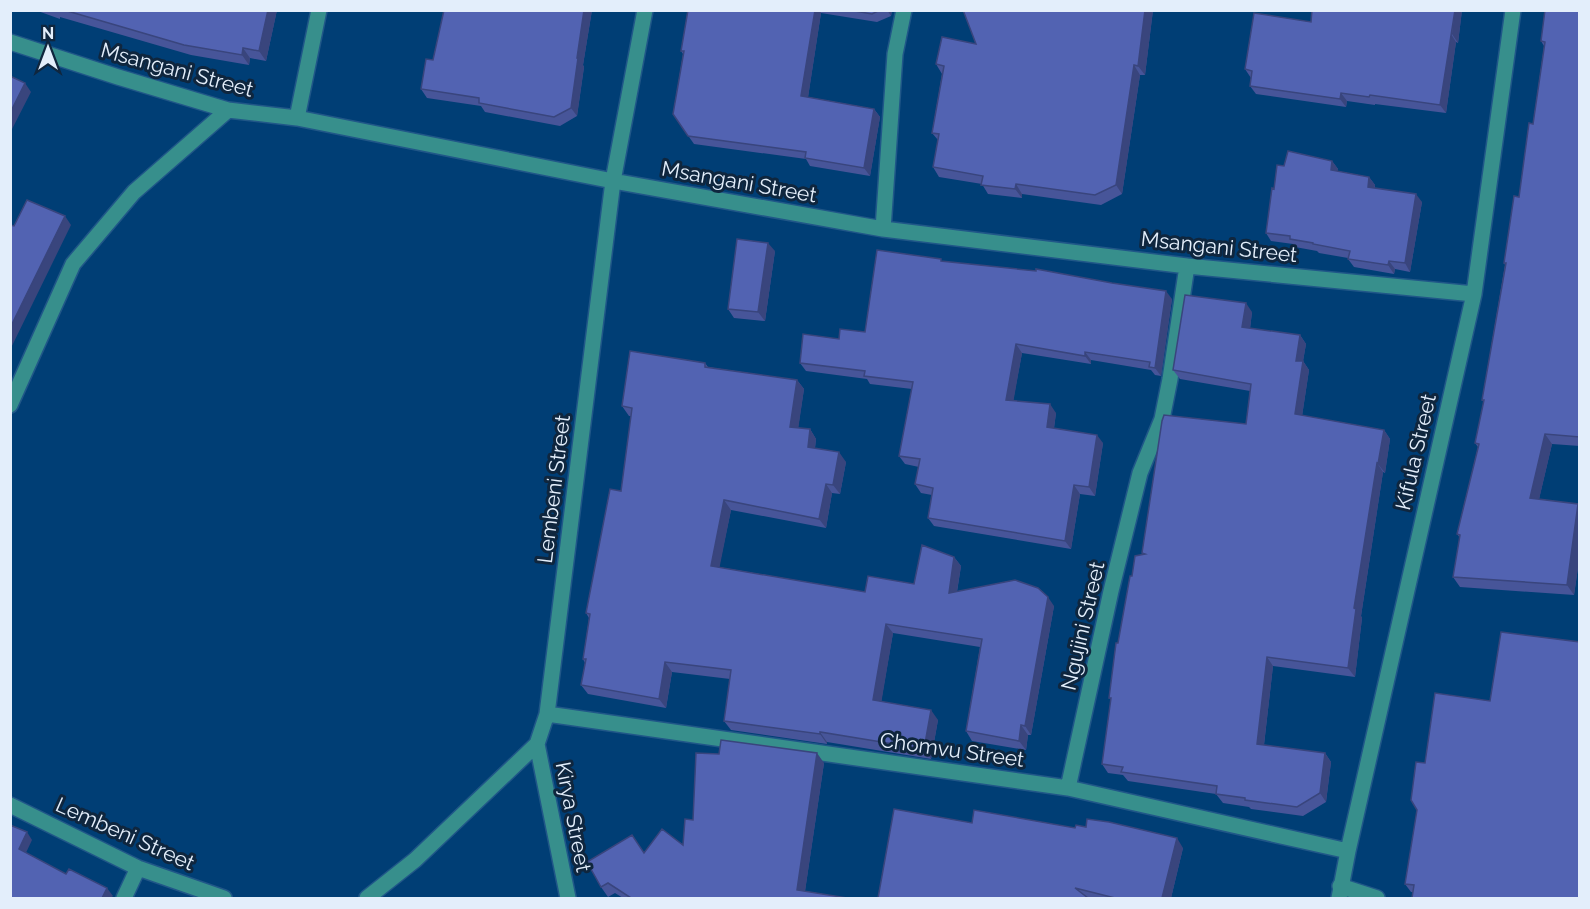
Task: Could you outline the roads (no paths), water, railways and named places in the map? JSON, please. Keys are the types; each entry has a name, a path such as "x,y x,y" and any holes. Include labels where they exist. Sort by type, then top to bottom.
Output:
{"street":[{"path":"297,118 319,10"},
{"name":"Lembeni Street","path":"367,898 415,860 537,744 547,714 613,181 645,10"},
{"path":"883,229 895,54 904,10"},
{"name":"Kifula Street","path":"1339,892 1474,294 1513,10"},
{"name":"Msangani Street","path":"10,42 228,110 297,118 613,181 883,229 1188,266 1474,294"},
{"path":"10,405 73,264 134,192 228,110"},
{"name":"Ngujini Street","path":"1068,788 1111,591 1140,473 1162,419 1188,266"},
{"name":"Chomvu Street","path":"547,714 1068,788 1348,851"},
{"name":"Kirya Street","path":"537,744 568,898"},
{"name":"Lembeni Street","path":"10,805 138,868 224,898"},
{"path":"124,898 138,868"},
{"path":"1339,892 1377,898"}]}
